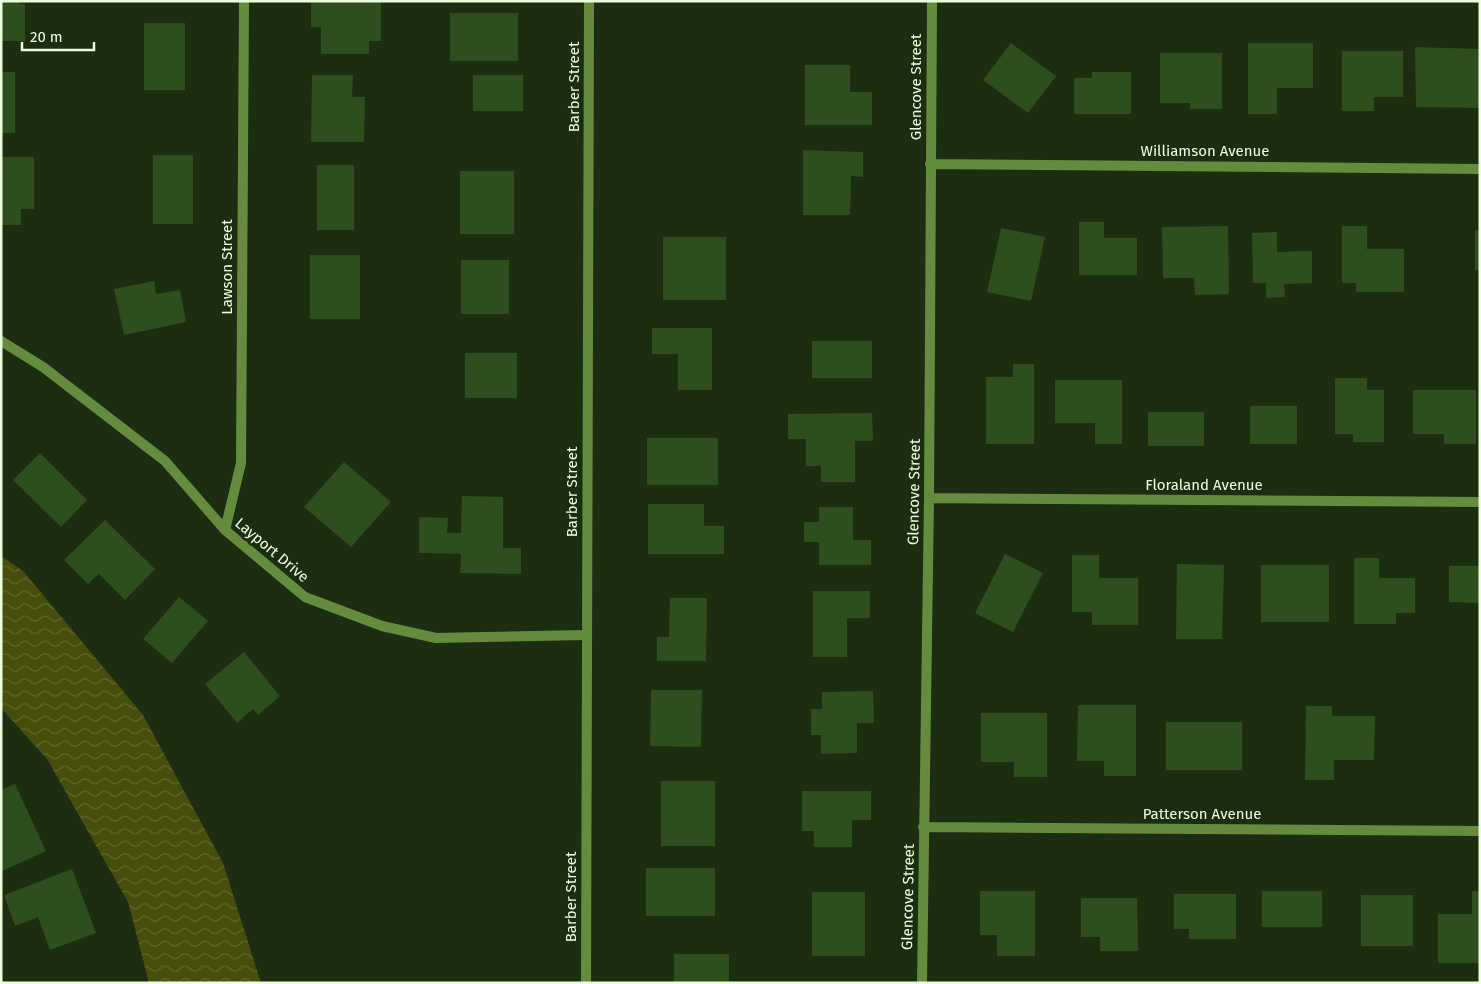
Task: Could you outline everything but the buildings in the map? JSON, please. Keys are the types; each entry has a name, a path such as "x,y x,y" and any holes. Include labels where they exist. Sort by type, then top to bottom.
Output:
{"street":[{"name":"Lawson Street","path":"225,530 240,463 244,1"},
{"name":"Barber Street","path":"586,983 589,1"},
{"name":"Glencove Street","path":"922,983 929,498 932,1"},
{"name":"Williamson Avenue","path":"930,164 1480,169"},
{"name":"Layport Drive","path":"1,341 44,367 165,461 225,530 305,597 382,626 436,638 587,635"},
{"name":"Floraland Avenue","path":"929,498 1480,502"},
{"name":"Patterson Avenue","path":"923,827 1480,831"}],"water":[{"path":"1,556 23,571 143,715 223,863 261,983 149,983 128,902 47,759 1,708"}]}
